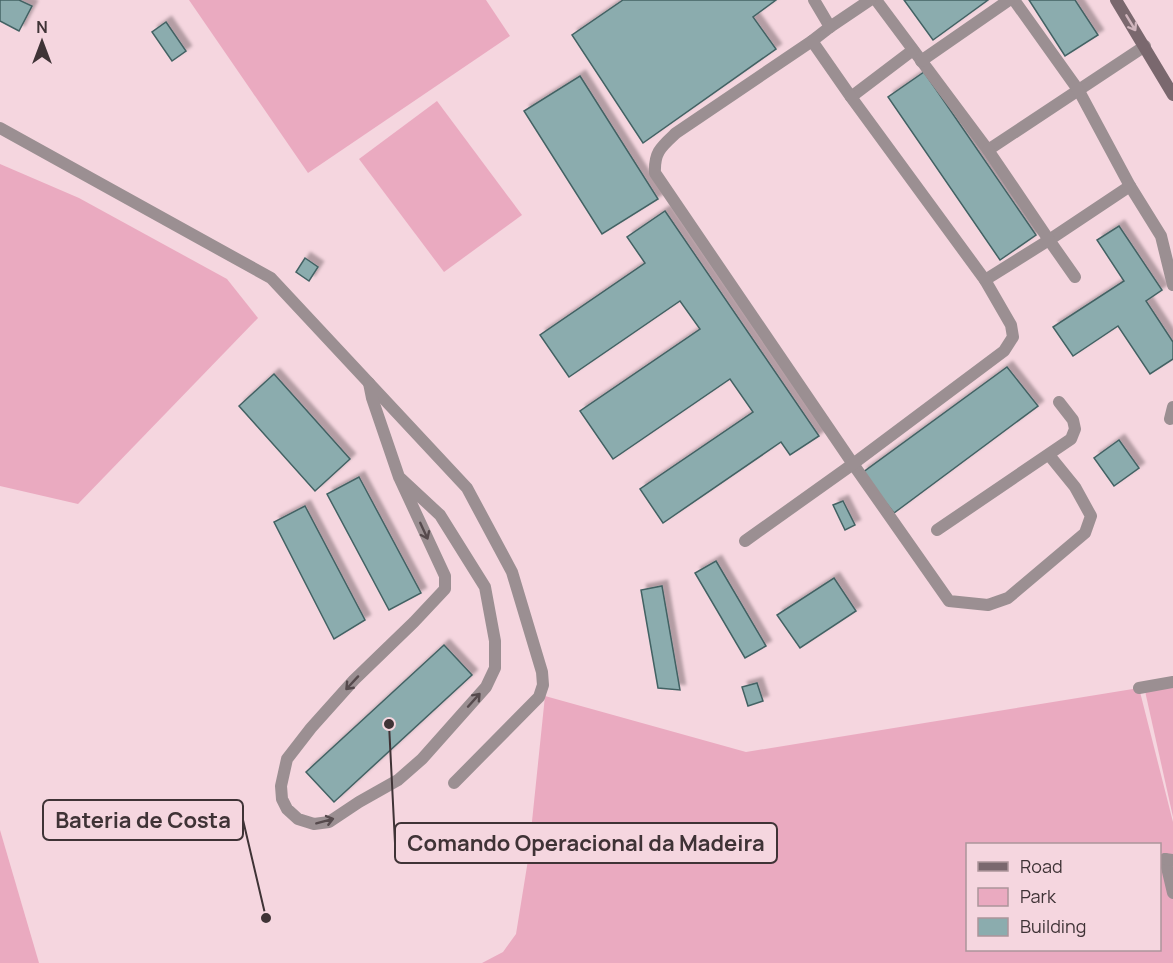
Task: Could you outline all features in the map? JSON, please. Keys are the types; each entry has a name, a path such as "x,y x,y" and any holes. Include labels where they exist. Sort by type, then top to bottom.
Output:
{"street":[{"path":"1116,0 1173,95"}],"lane":[{"path":"814,0 830,27"},
{"path":"870,0 676,133 660,148 654,160 655,173 949,601 988,605 1008,598 1084,533 1091,516 1075,487 1049,455"},
{"path":"876,0 988,150 1075,277"},
{"path":"851,97 1011,0 1079,91 1130,186 1161,236 1173,285"},
{"path":"745,541 1004,351 1013,337 1011,325 986,280 812,41"},
{"path":"988,150 1145,46"},
{"path":"0,128 271,278 468,488 512,572 542,672 543,685 539,697 454,783"},
{"path":"986,280 1130,186"},
{"path":"369,383 372,399 399,477 445,576 445,589 354,680 287,759 281,786 282,799 287,809 298,819 314,824 329,822 398,780 422,759 486,687 495,668 495,641 485,587 440,515 399,477"},
{"path":"937,530 1071,439 1075,429 1073,420 1059,402"},
{"path":"1139,688 1173,682"},
{"path":"1169,859 1173,893"}],"green space":[{"path":"189,0 486,0 510,36 308,173"},
{"path":"437,101 522,215 444,272 359,159"},
{"path":"0,164 79,198 227,279 258,318 78,504 0,486"},
{"path":"1173,686 1173,817 1145,691"},
{"path":"1139,688 1173,822 1173,963 482,963 503,952 516,934 528,860 545,696 746,752"},
{"path":"0,830 39,963 0,963"}],"building":[{"path":"0,0 19,0 32,6 19,31 0,21"},
{"path":"623,0 776,0 753,17 776,49 643,143 572,35"},
{"path":"904,0 988,0 933,40"},
{"path":"1029,0 1075,0 1098,35 1065,56"},
{"path":"166,22 186,51 172,61 152,32"},
{"path":"924,72 1036,235 1000,260 888,97"},
{"path":"580,76 658,199 602,234 524,111"},
{"path":"665,211 819,436 790,455 781,442 663,523 640,489 753,412 730,379 613,459 580,411 700,329 680,301 569,377 540,335 645,263 627,237"},
{"path":"1119,226 1162,290 1146,301 1173,342 1173,359 1150,374 1118,326 1073,356 1053,327 1124,281 1097,240"},
{"path":"305,258 318,267 309,281 296,272"},
{"path":"1007,367 1038,406 894,513 862,473"},
{"path":"274,374 350,459 315,491 239,406"},
{"path":"1119,440 1139,468 1114,486 1094,458"},
{"path":"359,477 421,593 389,610 327,494"},
{"path":"843,501 855,525 845,530 833,505"},
{"path":"305,506 365,620 334,639 274,522"},
{"path":"716,561 766,646 745,658 695,573"},
{"path":"834,578 856,611 800,648 777,615"},
{"path":"662,586 680,690 658,688 641,590"},
{"path":"444,645 472,675 334,802 306,772"},
{"path":"757,683 763,701 748,706 742,687"}],"place":[{"name":"Comando Operacional da Madeira","path":"389,724"},
{"name":"Bateria de Costa","path":"266,918"}]}
